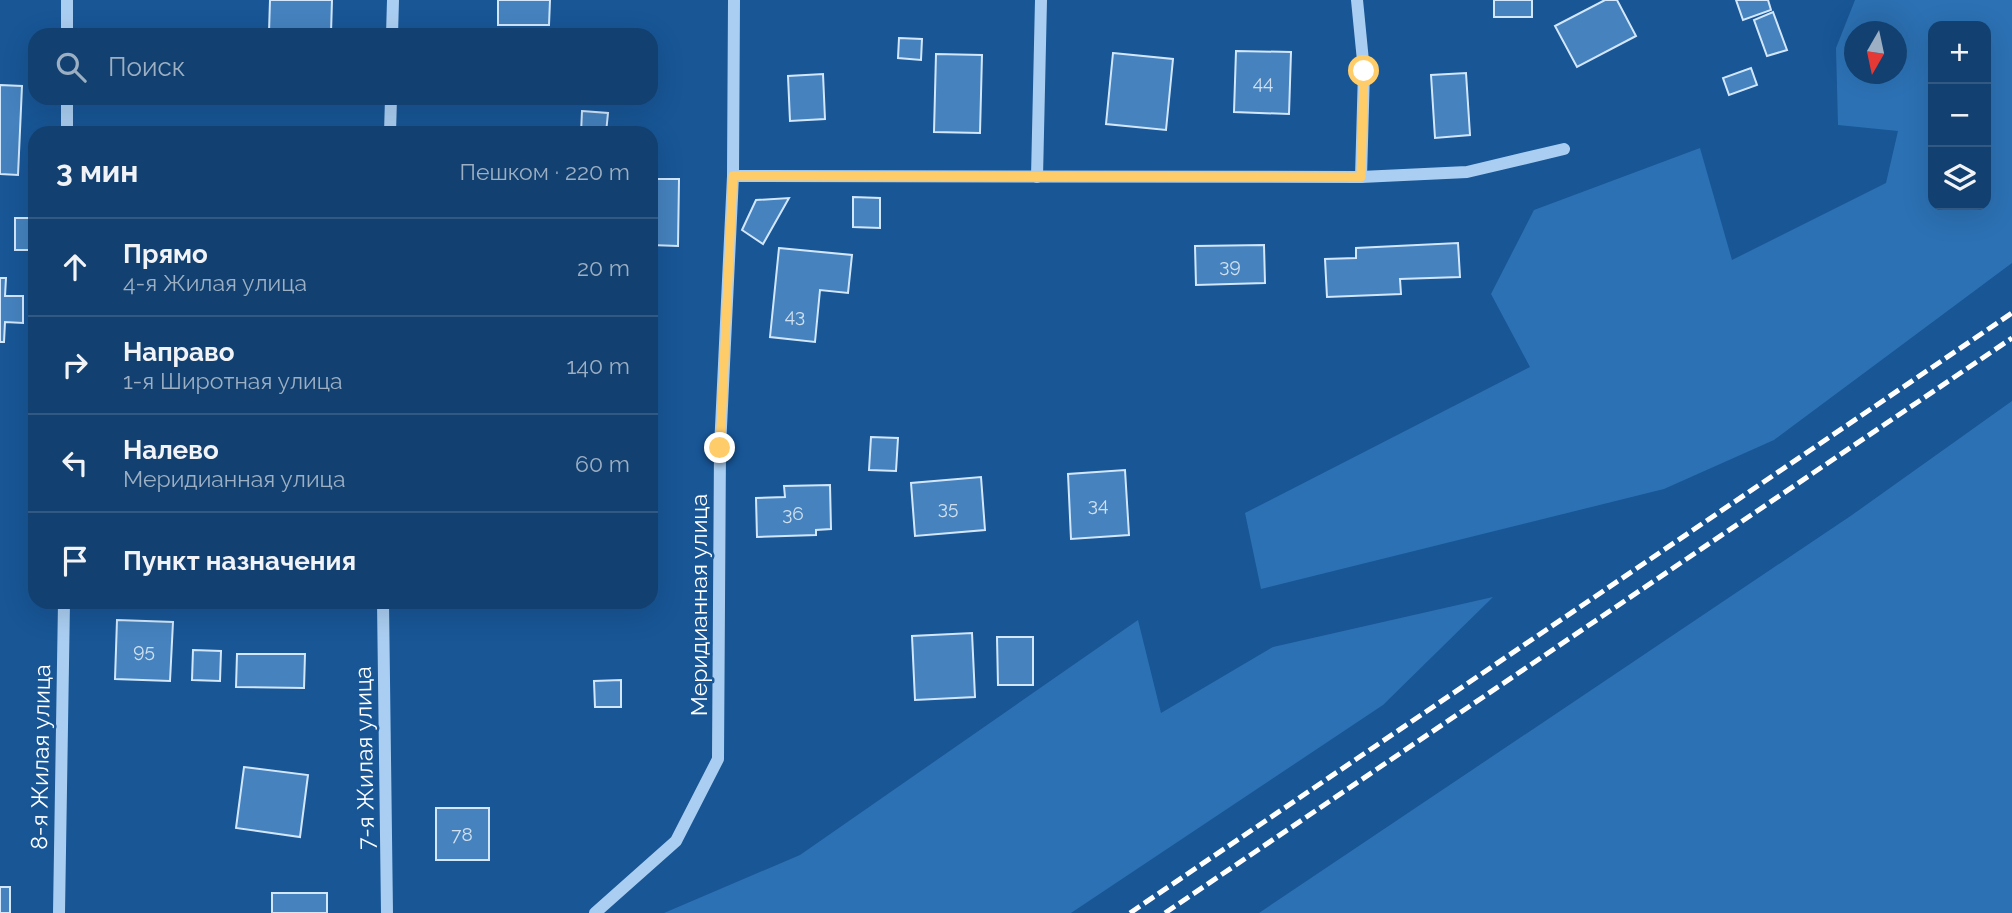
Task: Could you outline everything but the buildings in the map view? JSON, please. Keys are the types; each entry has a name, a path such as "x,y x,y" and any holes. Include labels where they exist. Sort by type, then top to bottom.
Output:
{"street":[{"path":"67,28 68,0"},
{"path":"392,28 393,0"},
{"name":"Меридианная улица","path":"595,913 676,841 718,759 720,448 733,176 734,0"},
{"path":"1037,177 1041,0"},
{"path":"1357,0 1364,71 1361,177"},
{"path":"67,105 67,126"},
{"path":"390,126 391,105"},
{"path":"733,176 892,174 1361,177 1467,172 1564,149"},
{"name":"8-я Жилая улица","path":"59,913 64,609"},
{"name":"7-я Жилая улица","path":"383,609 387,913"}],"shaded area":[{"path":"1855,0 2012,0 2012,263 1774,440 1664,489 1261,589 1245,513 1530,367 1491,294 1534,210 1700,148 1732,260 1886,183 1898,131 1838,125 1836,48 1844,28 1844,84 1907,84 1907,21 1847,21"},
{"path":"2012,401 2012,913 1259,913 1852,515"},
{"path":"1493,597 1383,705 1071,913 664,913 800,855 1138,620 1161,713 1273,647"}],"railway":[{"path":"1130,913 2012,313"},
{"path":"1165,913 2012,338"}],"route":[{"path":"720,448 733,176 892,174 1361,177 1364,71"}]}
